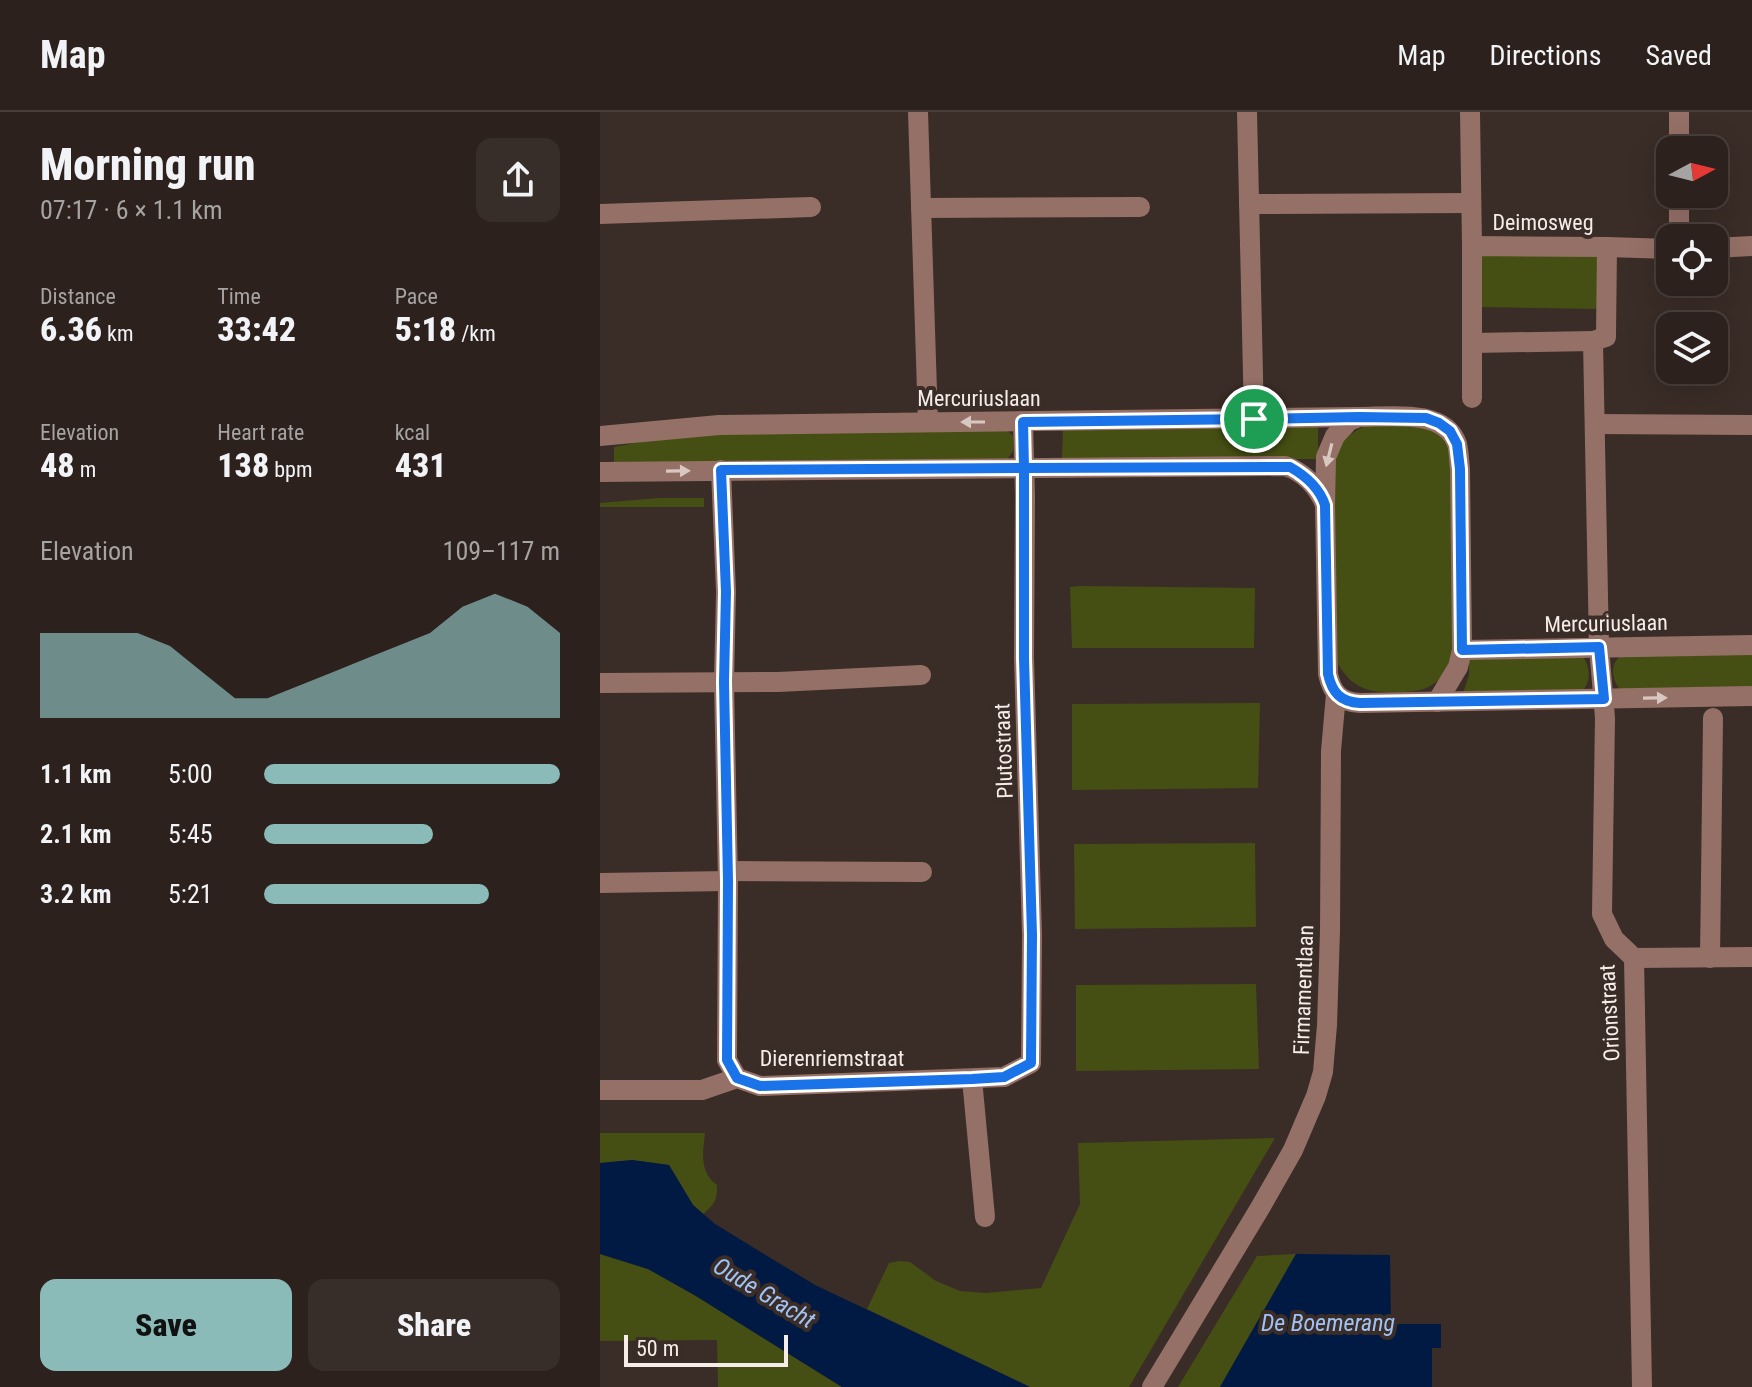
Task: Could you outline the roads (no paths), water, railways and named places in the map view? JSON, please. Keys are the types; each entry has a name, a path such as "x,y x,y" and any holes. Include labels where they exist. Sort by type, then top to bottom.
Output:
{"street":[{"path":"918,112 928,422"},
{"path":"1247,112 1254,419"},
{"path":"1470,112 1472,246"},
{"path":"1679,112 1679,136"},
{"path":"1249,204 1471,203"},
{"path":"600,214 811,207"},
{"path":"921,208 1140,207"},
{"name":"Deimosweg","path":"1472,398 1472,246 1607,247 1606,337 1593,341 1599,647"},
{"path":"1728,247 1752,246"},
{"path":"1607,247 1656,249"},
{"path":"1473,343 1593,341"},
{"path":"1359,417 1343,427 1330,445 1326,457 1328,674 1336,694 1349,702 1752,696"},
{"name":"Mercuriuslaan","path":"600,436 719,425 1426,418 1450,431 1457,444 1460,469 1462,650 1458,667 1437,702"},
{"name":"Plutostraat","path":"1018,1071 1031,1063 1032,1015 1024,658 1023,422"},
{"path":"1595,424 1752,425"},
{"path":"600,472 1285,466 1298,471 1310,481 1325,505"},
{"path":"721,470 726,592 727,1060 737,1078"},
{"name":"Mercuriuslaan","path":"1462,650 1752,645"},
{"name":"Orionstraat","path":"1599,647 1604,699 1602,914 1614,939 1634,958 1642,1387"},
{"path":"600,683 778,682 921,675"},
{"name":"Firmamentlaan","path":"1152,1387 1293,1150 1323,1072 1330,931 1331,751 1336,694"},
{"path":"1710,958 1713,718"},
{"path":"600,883 728,876 922,872"},
{"path":"1634,958 1752,957"},
{"name":"Dierenriemstraat","path":"600,1090 702,1090 737,1078 760,1086 972,1079 1004,1077 1018,1071"},
{"path":"972,1079 985,1217"}],"water":[{"name":"Oude Gracht","path":"632,1160 669,1165 693,1205 715,1224 815,1285 1030,1387 842,1387 648,1269 600,1254 600,1163"},
{"name":"De Boemerang","path":"1296,1254 1390,1255 1391,1324 1441,1324 1441,1348 1432,1348 1432,1387 1220,1387"}]}
